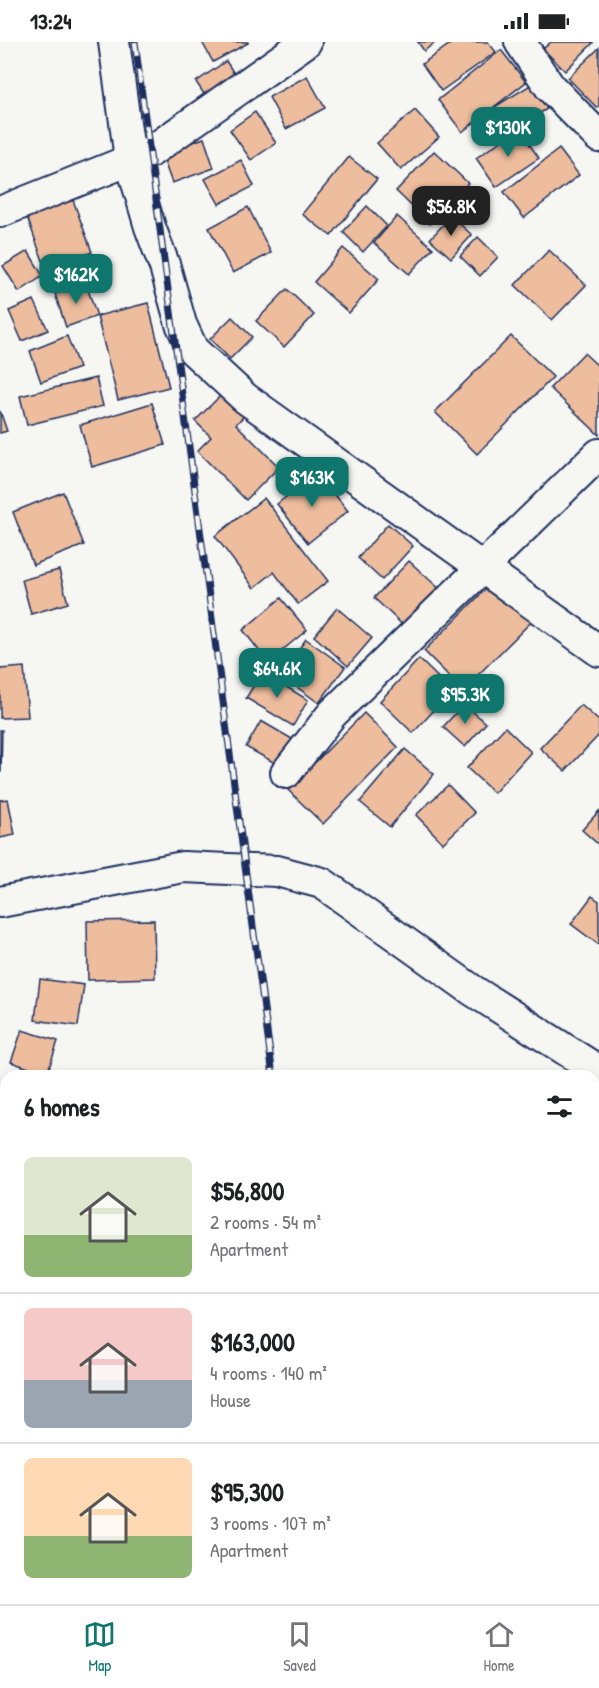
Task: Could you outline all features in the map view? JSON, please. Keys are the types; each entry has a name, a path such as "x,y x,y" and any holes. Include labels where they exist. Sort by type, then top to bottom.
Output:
{"street":[{"path":"114,42 129,159 165,267 181,324 194,350 245,398 599,651"},
{"path":"0,212 150,152 306,42"},
{"path":"520,42 550,87 599,137"},
{"path":"286,773 332,714 599,454"},
{"path":"0,902 183,867 277,871 311,880 322,884 472,990 597,1070"}],"building":[{"path":"202,42 248,42 248,43 213,62"},
{"path":"418,42 436,42 424,51"},
{"path":"453,42 488,42 496,52 441,91 422,64"},
{"path":"551,42 593,43 565,71 543,49"},
{"path":"599,48 599,106 597,108 568,78"},
{"path":"501,50 526,82 462,132 438,100"},
{"path":"226,61 240,83 210,103 196,82"},
{"path":"307,76 325,108 286,129 269,97"},
{"path":"532,84 547,109 508,132 493,108"},
{"path":"415,110 439,137 401,170 377,143"},
{"path":"255,112 276,143 251,160 230,130"},
{"path":"519,129 539,158 496,187 476,158"},
{"path":"204,138 214,168 172,183 161,153"},
{"path":"559,149 579,175 524,218 504,192"},
{"path":"434,151 468,183 430,224 396,191"},
{"path":"349,157 377,179 331,236 302,214"},
{"path":"241,160 254,186 219,204 205,179"},
{"path":"73,200 92,252 46,269 27,217"},
{"path":"367,206 387,226 363,252 343,232"},
{"path":"248,207 271,253 233,273 209,228"},
{"path":"397,216 433,248 409,274 374,243"},
{"path":"451,216 472,235 451,258 430,239"},
{"path":"478,237 498,257 480,276 460,256"},
{"path":"343,248 379,279 349,313 314,282"},
{"path":"549,250 586,285 552,320 515,285"},
{"path":"28,251 43,276 19,292 3,266"},
{"path":"86,284 97,316 66,327 55,294"},
{"path":"287,289 314,315 284,347 256,321"},
{"path":"34,300 48,330 22,341 9,311"},
{"path":"148,303 169,387 118,400 97,316"},
{"path":"232,317 252,337 230,359 210,339"},
{"path":"67,336 79,368 41,382 30,351"},
{"path":"511,336 553,377 477,454 435,412"},
{"path":"584,353 599,367 599,435 550,388"},
{"path":"96,378 103,406 27,425 20,396"},
{"path":"224,392 246,414 236,424 279,467 246,500 197,451 211,437 195,421"},
{"path":"152,403 165,445 92,467 80,425"},
{"path":"0,411 7,431 0,433"},
{"path":"317,472 348,511 308,543 277,504"},
{"path":"63,492 84,545 33,565 13,512"},
{"path":"264,498 328,581 298,604 274,572 254,588 215,536"},
{"path":"388,524 413,546 382,580 358,558"},
{"path":"409,561 444,593 409,631 374,598"},
{"path":"59,570 68,603 31,614 22,580"},
{"path":"493,582 532,621 463,690 424,651"},
{"path":"281,598 307,630 268,662 243,630"},
{"path":"337,608 372,638 348,666 314,636"},
{"path":"306,639 345,667 319,703 280,675"},
{"path":"419,659 452,691 413,733 380,701"},
{"path":"24,667 28,717 0,718 0,669"},
{"path":"262,672 308,700 293,726 246,698"},
{"path":"464,704 486,723 465,747 443,727"},
{"path":"581,705 599,721 599,735 565,771 540,748"},
{"path":"364,713 398,747 323,824 288,790"},
{"path":"261,721 299,743 284,768 246,747"},
{"path":"505,727 531,752 494,793 467,768"},
{"path":"0,730 2,730 1,772 0,772"},
{"path":"405,749 434,774 390,827 360,802"},
{"path":"448,785 475,813 443,843 416,815"},
{"path":"8,799 15,835 0,838 0,800"},
{"path":"599,811 599,845 582,830"},
{"path":"592,896 599,901 599,945 571,924"},
{"path":"154,920 155,978 88,980 87,921"},
{"path":"40,979 84,985 78,1026 35,1020"},
{"path":"22,1030 58,1041 48,1070 35,1070 11,1062"}],"railway":[{"path":"135,42 272,1070"}]}
